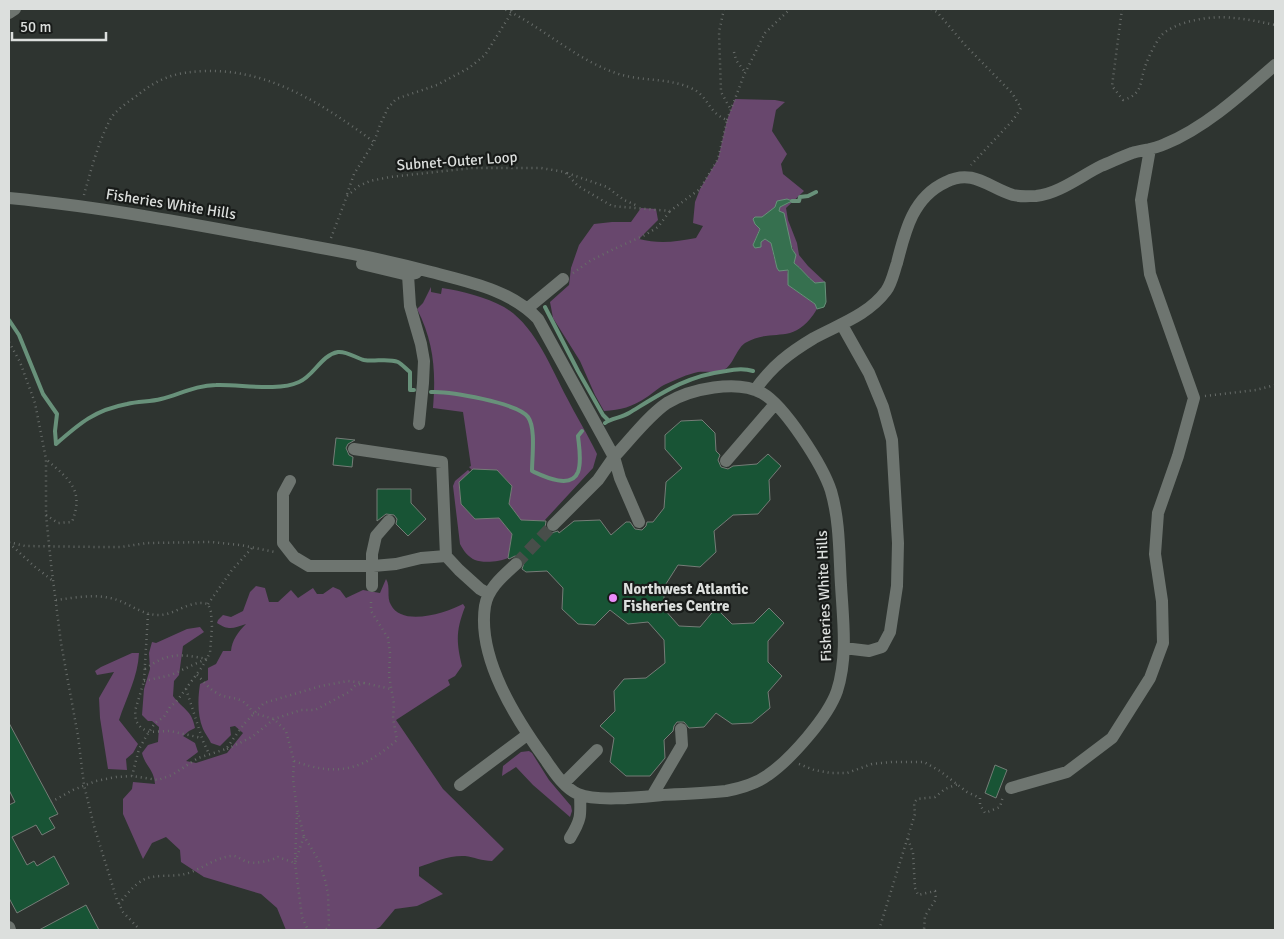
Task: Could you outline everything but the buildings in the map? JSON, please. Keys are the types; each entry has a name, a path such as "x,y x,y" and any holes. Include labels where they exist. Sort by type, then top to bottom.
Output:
{"lane":[{"path":"9,13 15,9"},
{"path":"553,525 598,480 614,457 666,404 698,390 717,387 755,390 771,369 784,358 816,338 858,316 874,304 887,290 907,224 914,210 935,188 946,181 960,177 974,178 987,182 1012,194 1025,197 1039,196 1053,191 1118,158 1165,144 1182,136 1214,115 1275,65"},
{"path":"1011,788 1067,772 1112,738 1150,678 1163,642 1162,601 1155,554 1158,513 1178,456 1194,398 1150,274 1141,200 1150,149"},
{"name":"Fisheries White Hills","path":"9,198 224,229 327,248 423,270 496,291 528,308 538,318 614,457 620,478 639,522"},
{"name":"Fisheries White Hills","path":"327,248 347,247 403,259 441,270 456,279"},
{"name":"Fisheries White Hills","path":"327,248 337,258 408,275"},
{"path":"419,424 424,361 410,306 408,275 423,270"},
{"path":"528,308 563,279"},
{"path":"842,325 869,373 883,407 892,440 898,543 897,586 890,632 882,647 870,651 844,648"},
{"name":"Fisheries White Hills","path":"580,795 624,798 704,793 742,788 769,775 786,759 831,706 842,673 844,648 837,517 831,491 812,452 775,404 764,394 755,390"},
{"path":"726,461 775,404"},
{"path":"354,449 442,462 446,556 480,589 489,594"},
{"path":"290,482 283,494 283,543 294,557 309,566 372,566 446,556"},
{"path":"372,586 372,554 376,536 389,521"},
{"path":"516,564 496,583 489,594 485,620 490,656 506,696 527,735 571,791 580,795 581,815 579,824 570,838"},
{"path":"652,796 682,744 681,729"},
{"path":"460,784 527,735"},
{"path":"564,783 597,750"}],"path":[{"path":"504,9 512,11 564,46 612,72 632,78 678,83 693,88 703,96 718,116 727,120"},
{"path":"724,9 719,32 721,92 731,110"},
{"path":"563,279 590,261 658,227 670,211 700,189 718,159 727,120 745,72 765,33 790,9"},
{"path":"931,9 937,12 966,46 1012,93 1021,108 1014,120 960,177"},
{"path":"1122,9 1112,86 1123,100 1133,97 1138,91 1146,64 1160,37 1174,26 1200,20 1231,17 1275,25"},
{"path":"327,248 354,174 374,142 388,108 396,99 437,85 470,68 485,55 512,11"},
{"path":"734,52 736,60 745,72"},
{"path":"80,207 92,164 111,118 152,83 184,72 219,71 244,73 277,84 316,102 374,142"},
{"name":"Subnet-Outer Loop","path":"347,196 359,186 370,181 418,174 492,167 541,168 565,172 607,187 624,200 642,208"},
{"path":"565,172 578,186 612,206 670,211"},
{"path":"9,342 20,362 35,403 46,459 46,515 49,545 61,643 78,736 84,785 94,826 119,904 123,912 140,930"},
{"path":"1194,398 1256,390 1275,385"},
{"path":"46,459 71,481 76,495 76,512 72,522 58,523 46,515"},
{"path":"9,543 25,546 121,547 146,543 211,542 264,551 291,553"},
{"path":"9,543 54,582"},
{"path":"208,604 232,570 252,548"},
{"path":"294,761 323,769 339,770 376,756 397,740 389,676 388,662 390,653 388,638 371,611 372,586"},
{"path":"56,600 79,597 111,598 148,614 159,616 175,612 199,602 208,604"},
{"path":"132,776 139,749 149,732 155,723 164,717 186,689 210,653 212,642 211,612 208,604"},
{"path":"148,614 144,681 135,711 136,721 141,728 149,732 170,731 202,738"},
{"path":"145,669 157,660 172,655 185,654 207,659"},
{"path":"144,681 171,675 207,659"},
{"path":"196,675 214,692 241,700 253,713 274,719 286,731 294,761 293,779 297,809 304,836 319,861 326,880 329,918 329,927 326,930"},
{"path":"226,749 253,713 264,703 293,693 348,681 391,690"},
{"path":"51,802 84,785 116,777 132,776 158,780 172,775 198,758 226,749 252,737 274,719 301,710 315,710 349,692 355,686 364,683"},
{"path":"186,689 209,754"},
{"path":"786,759 814,770 831,773 846,773 872,764 924,762 940,771 967,792 980,798 980,805 984,813 1000,807 1003,796 1011,788"},
{"path":"879,930 915,814 914,802 917,799 935,797 945,789 958,784"},
{"path":"297,809 295,863 302,916 308,930"},
{"path":"295,863 304,836"},
{"path":"908,838 913,854 915,888 918,894 934,891 936,899 925,916 924,930"},
{"path":"119,904 144,879 184,875 224,857 234,856 246,862 270,860 278,857 295,863"}],"shaded area":[{"path":"735,99 785,102 776,110 772,131 787,154 781,164 783,174 804,191 786,208 788,220 797,243 799,255 825,282 815,283 794,263 795,255 779,211 780,207 791,202 775,207 762,218 758,218 760,228 753,245 765,239 771,243 777,264 782,269 787,270 791,287 815,304 817,309 808,321 792,332 756,338 745,343 731,363 721,371 690,374 663,385 631,406 604,411 580,361 553,318 550,302 569,285 571,268 579,245 594,224 631,222 641,208 656,209 658,220 639,239 667,242 696,238 703,226 693,223 695,202 700,189 718,159 727,120"},
{"path":"787,199 792,201 780,207 779,211 784,213 792,249 796,255 794,263 815,283 825,282 826,302 824,307 817,309 815,304 788,285 788,270 779,271 777,268 771,243 765,239 761,242 761,247 755,248 753,245 760,229 753,219 755,217 762,217 775,207 777,201"},
{"path":"431,287 431,292 441,294 442,288 490,300 504,307 525,325 541,348 597,454 593,468 544,521 521,520 509,504 512,486 497,470 472,470 469,467 471,466 463,412 433,408 434,370 432,357 427,333 417,309 423,303"},
{"path":"468,470 470,472 459,483 461,504 475,519 499,518 512,534 508,558 486,562 478,561 472,559 460,544 453,486 455,481"},
{"path":"386,579 391,605 397,612 405,615 414,617 425,616 446,611 463,604 465,607 458,636 462,666 455,676 448,680 450,685 396,720 443,789 504,849 492,861 459,856 442,859 419,867 419,876 443,894 417,906 395,909 380,927 374,930 286,930 277,908 261,894 204,877 181,862 180,850 166,837 152,843 143,859 123,814 123,799 132,789 133,782 155,784 153,775 142,753 148,745 158,742 159,727 142,715 144,689 150,669 149,653 152,642 156,643 187,629 200,627 204,632 183,646 179,675 174,681 173,696 189,714 193,722 195,728 183,736 195,743 198,752 186,761 196,763 227,753 243,733 235,726 230,727 231,735 220,746 211,743 203,729 200,718 198,700 200,684 208,680 208,668 216,664 223,651 231,651 236,636 246,624 235,628 225,627 217,623 223,615 231,617 243,611 250,592 256,586 265,588 269,602 278,602 291,590 298,598 313,588 317,594 323,594 333,587 340,590 346,598 363,590 380,593"},
{"path":"132,653 139,653 138,662 119,720 138,744 133,753 126,759 127,770 108,769 100,718 99,698 114,672 97,675 95,671"},
{"path":"529,751 549,780 571,806 570,817 533,785 516,767 502,776 503,766 521,752"}],"waterway":[{"path":"792,201 799,201 800,197 816,192"},
{"path":"545,307 578,371 603,415 608,420"},
{"path":"9,320 19,335 43,394 57,414 56,444"},
{"path":"56,444 88,418 106,410 131,403 153,401 209,385 269,387 290,385 304,379 327,357 338,352 364,360 390,360 398,362 410,372 410,390 414,390"},
{"path":"605,423 626,415 686,381 712,373 736,369 753,371"},
{"path":"431,392 482,399 522,412 528,417 532,428 532,471 556,480 569,480 578,472 580,459 578,436 582,431"}],"tunnel":[{"path":"516,564 553,525"}],"place":[{"name":"Northwest Atlantic Fisheries Centre","path":"613,598"}]}
